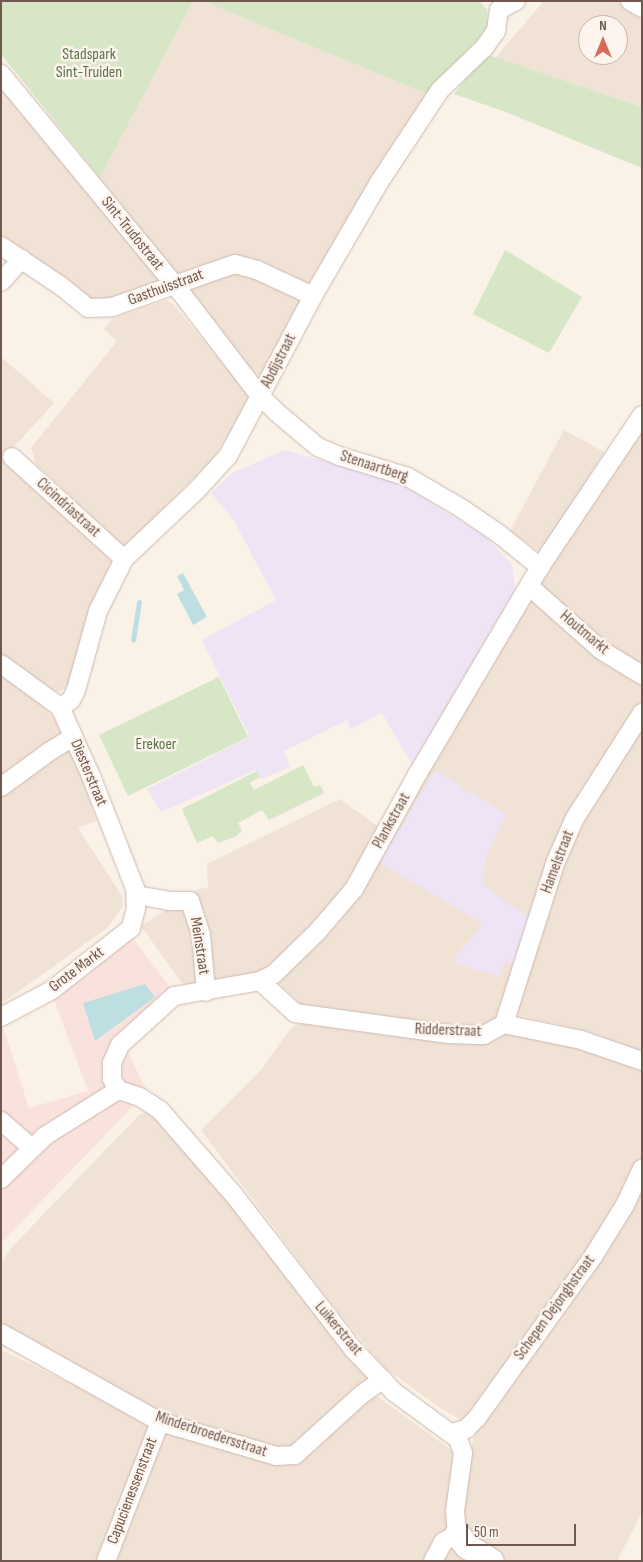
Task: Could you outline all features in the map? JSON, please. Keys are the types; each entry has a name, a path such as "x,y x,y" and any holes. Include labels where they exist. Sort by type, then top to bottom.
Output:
{"street":[{"path":"495,6 516,1"},
{"path":"630,1 642,8"},
{"name":"Abdijstraat","path":"60,707 71,700 76,690 98,611 124,559 196,492 228,456 313,296 409,134 440,90 484,48 496,31 495,6"},
{"name":"Sint-Trudostraat","path":"1,74 175,286 260,396"},
{"name":"Gasthuisstraat","path":"1,246 61,286 88,308 112,307 235,264 258,270 313,296"},
{"path":"1,282 22,259"},
{"name":"Stenaartberg","path":"260,396 318,446 339,456 408,476 480,520 540,567"},
{"name":"Plankstraat","path":"118,1090 112,1078 112,1063 120,1045 174,996 206,992 260,981 280,968 318,931 354,889 417,775 540,567 642,415"},
{"name":"Cicindriastraat","path":"12,457 124,559"},
{"name":"Houtmarkt","path":"529,586 602,650 642,675"},
{"path":"1,664 60,707"},
{"name":"Diesterstraat","path":"60,707 91,776 136,901"},
{"name":"Hamelstraat","path":"504,1024 564,844 575,818 642,713"},
{"path":"1,788 50,751 73,737"},
{"name":"Meinstraat","path":"136,901 190,900 201,935 206,992"},
{"name":"Grote Markt","path":"1,1017 52,990 132,928 136,901"},
{"name":"Ridderstraat","path":"260,981 295,1013 414,1030 484,1035 504,1024 581,1040 642,1061"},
{"path":"1,1179 31,1147 45,1136 118,1090"},
{"name":"Luikerstraat","path":"118,1090 140,1097 160,1110 233,1194 347,1342 384,1379 394,1392 458,1439 463,1453 455,1511 457,1534"},
{"path":"2,1124 31,1147"},
{"name":"Schepen Dejonghstraat","path":"452,1433 466,1429 477,1418 594,1254 625,1205 642,1169"},
{"name":"Minderbroedersstraat","path":"1,1332 160,1422 276,1456 295,1455 361,1395 384,1379"},
{"name":"Capucienessenstraat","path":"106,1561 160,1422"},
{"path":"433,1561 443,1542 457,1534 467,1546 491,1561"}],"shaded area":[{"path":"193,1 203,1 427,94 311,287 260,266 176,276 100,178"},
{"path":"544,1 626,1 642,10 642,107 495,58"},
{"path":"5,88 160,277 159,284 115,298 93,300 1,235 1,89"},
{"path":"236,271 306,297 261,376 250,372 190,294 193,287"},
{"path":"167,300 173,304 248,393 249,403 212,460 124,547 36,464 31,448 117,341 104,329 113,318"},
{"path":"1,357 54,403 5,457 117,562 102,581 95,596 68,687 59,692 49,691 1,655"},
{"path":"642,427 642,665 603,645 542,587 540,581"},
{"path":"564,430 604,452 543,554 510,531"},
{"path":"285,450 397,482 484,535 512,565 515,590 412,765 382,713 351,729 347,720 284,751 290,767 261,779 256,770 161,812 147,789 250,737 202,640 276,600 233,519 211,493 232,473"},
{"path":"535,598 642,682 642,706 574,815 498,1022 475,1029 302,1006 276,980 305,951 530,601"},
{"path":"1,671 43,706 63,729 62,735 1,782"},
{"path":"642,724 642,1052 587,1031 520,1016 513,1012 558,862"},
{"path":"72,743 96,821 78,828 122,896 123,906 107,928 1,1004 1,792"},
{"path":"435,770 461,786 460,789 468,793 470,791 506,815 485,860 482,884 530,917 518,966 506,961 498,977 486,971 481,972 452,961 483,924 380,863"},
{"path":"340,799 379,827 353,878 271,972 188,986 181,982 141,926 198,889 208,888 207,864"},
{"path":"126,929 180,1000 125,1045 147,1092 1,1243 1,1020 29,1108 88,1091 49,986"},
{"path":"304,1022 503,1028 578,1048 642,1071 642,1159 593,1249 466,1423 440,1408 384,1367 335,1309 201,1130 261,1070 288,1032 294,1026"},
{"path":"147,1112 155,1114 378,1381 293,1449 283,1451 166,1415 53,1356 1,1322 1,1263 12,1247 140,1114"},
{"path":"642,1187 642,1512 617,1561 504,1561 482,1547 466,1532 461,1515 468,1459 475,1435 606,1250"},
{"path":"1,1350 142,1417 152,1428 96,1561 1,1561"},
{"path":"373,1393 454,1452 457,1458 446,1530 429,1561 113,1561 165,1429 275,1464"},
{"path":"449,1545 483,1561 439,1561"}],"green space":[{"name":"Stadspark Sint-Truiden","path":"1,1 193,1 100,178 1,54"},
{"path":"203,1 479,1 487,10 488,23 482,35 427,94"},
{"path":"485,54 642,107 642,168 503,111 454,94"},
{"path":"505,250 582,297 549,353 473,314"},
{"name":"Erekoer","path":"219,677 248,737 128,796 99,735"},
{"path":"303,765 314,787 320,785 324,793 269,820 262,810 238,823 242,830 237,836 218,843 213,836 197,843 182,809 257,771 260,777 250,783 254,790"}],"water":[{"path":"183,573 207,617 193,625 177,594 184,590 177,576"},
{"path":"145,984 155,997 95,1041 83,1003"}],"waterway":[{"path":"133,640 139,602"}]}
